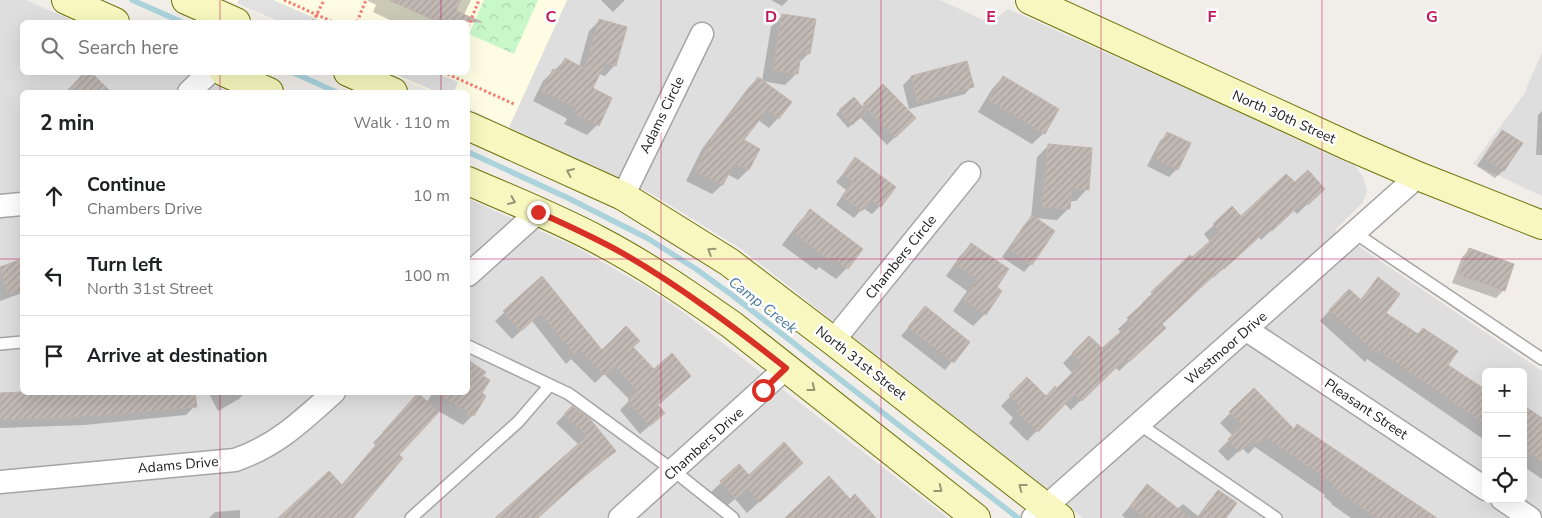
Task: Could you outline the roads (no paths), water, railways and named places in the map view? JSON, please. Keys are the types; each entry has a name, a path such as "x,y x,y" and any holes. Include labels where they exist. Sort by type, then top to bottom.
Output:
{"main road":[{"path":"66,0 111,20"},
{"name":"North 30th Street","path":"1030,0 1184,72 1418,176 1542,225"},
{"path":"190,1 232,20"},
{"path":"231,75 264,90"},
{"path":"355,75 388,90"},
{"name":"North 31st Street","path":"470,127 623,196 729,262 833,341 1046,514"},
{"path":"470,182 599,240 659,275 732,325 976,518"}],"street":[{"name":"Adams Circle","path":"623,196 702,34"},
{"path":"191,90 207,75"},
{"name":"Chambers Circle","path":"833,341 969,173"},
{"name":"Westmoor Drive","path":"1046,514 1139,424 1418,176"},
{"path":"0,206 20,204"},
{"path":"470,273 538,212"},
{"name":"Pleasant Street","path":"1247,330 1482,486"},
{"name":"Chambers Drive","path":"620,518 786,368"},
{"name":"Adams Drive","path":"0,482 235,460 270,445 291,431 331,395"},
{"path":"1508,503 1530,518"}],"lane":[{"path":"1355,233 1542,359"},
{"path":"0,344 20,342"},
{"path":"470,347 582,402 733,518"},
{"path":"411,518 518,422 550,385"},
{"path":"1139,424 1276,518"}],"waterway":[{"name":"Camp Creek","path":"132,0 177,20"},
{"name":"Camp Creek","path":"299,75 332,90"},
{"name":"Camp Creek","path":"470,153 568,198 647,238 696,269 1018,518"}]}
